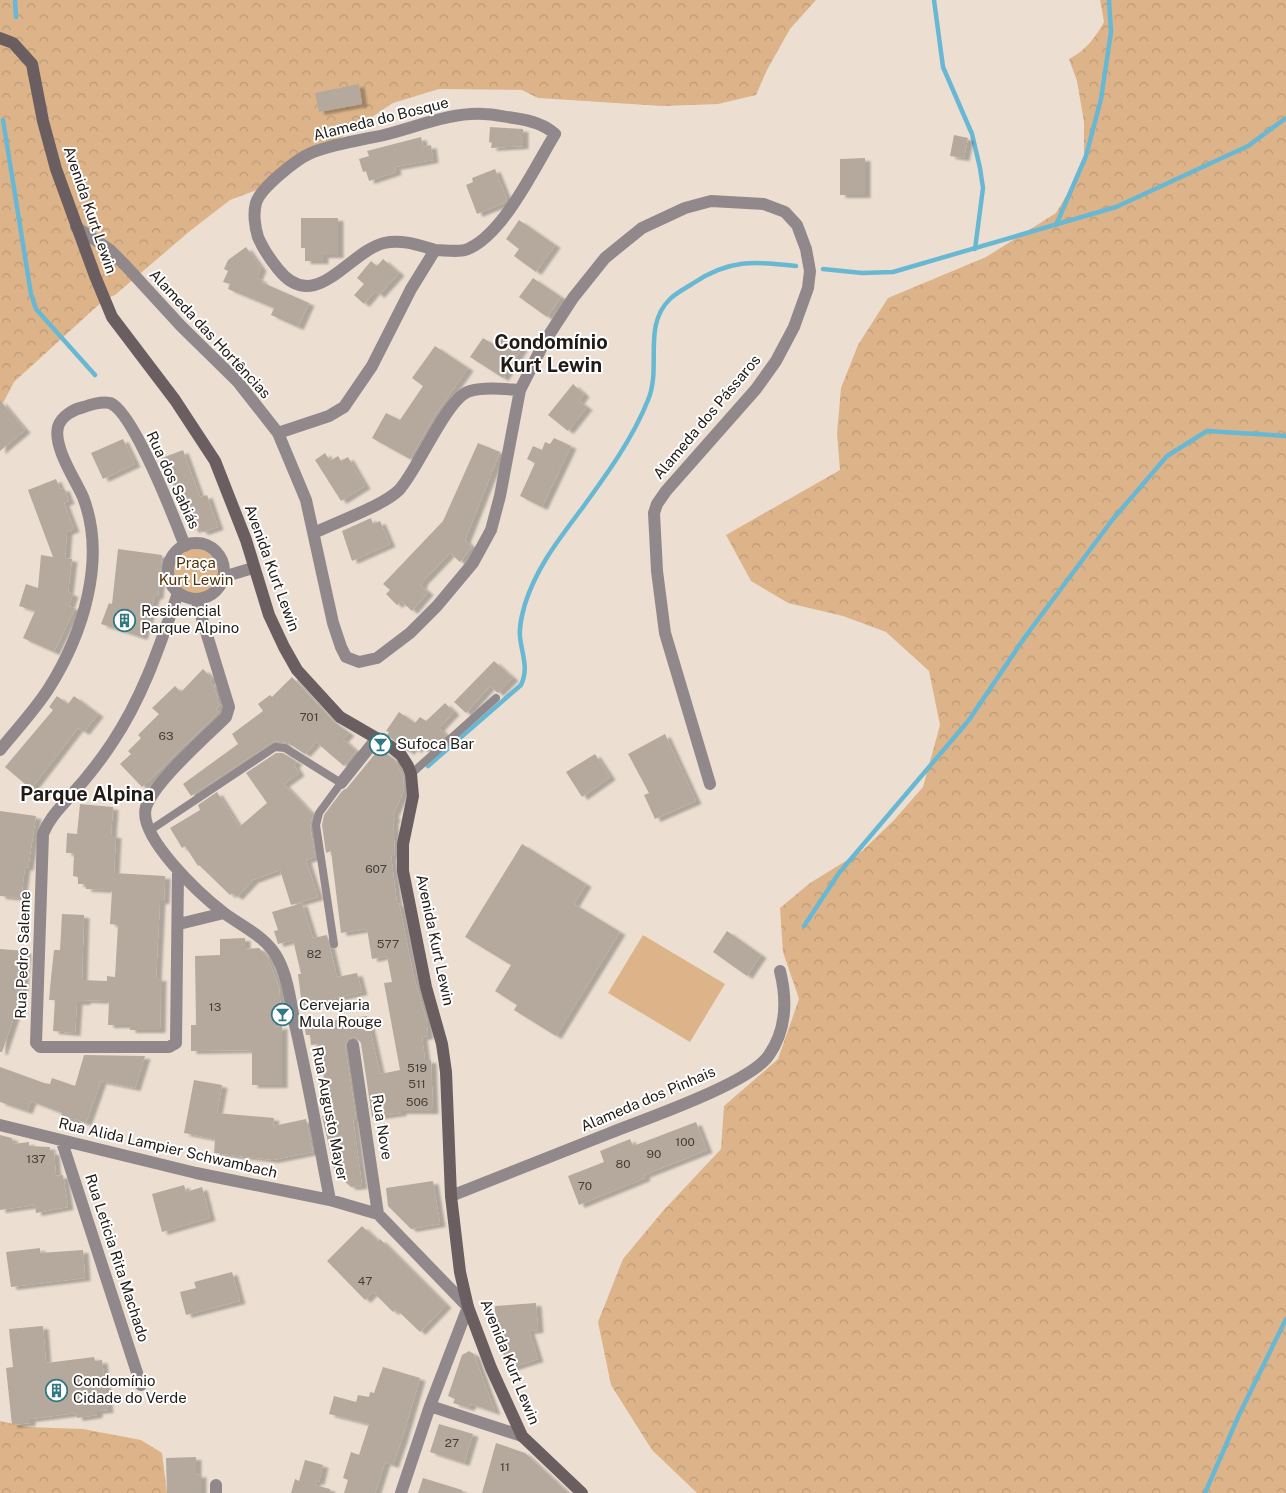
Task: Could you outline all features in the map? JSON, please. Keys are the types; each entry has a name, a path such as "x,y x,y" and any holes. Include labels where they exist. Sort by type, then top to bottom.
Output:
{"main road":[{"name":"Avenida Kurt Lewin","path":"0,38 13,43 32,64 42,121 76,227 112,316 175,400 215,461 246,540 253,568 269,615 297,670 340,717 377,738 401,755 411,774 413,796 403,844 403,871 424,978 442,1044 446,1072 451,1196 460,1272 468,1307 491,1368 522,1436 582,1493"}],"street":[{"name":"Alameda do Bosque","path":"483,114 523,119 547,127 555,134 506,216 493,229 469,250 436,250 401,241 382,244 336,274 307,287 293,283 283,275 268,255 258,236 255,220 256,202 270,183 310,153 455,116 483,114"},
{"name":"Alameda dos Pássaros","path":"605,258 642,228 685,208 711,201 764,204 784,212 797,225 806,249 810,272 808,288 794,327 776,361 756,389 666,491 657,504 654,513 657,571 665,633 710,784"},
{"name":"Alameda das Hortências","path":"76,227 110,250 125,265 181,326 238,382 278,433 306,500 333,623 341,647 346,656 360,662 377,658 410,633 437,606 473,563 491,530 500,496 520,390 545,341 573,298 605,258"},
{"path":"278,433 329,416 344,406 372,366 411,289 436,250"},
{"path":"314,533 384,501 399,490 450,408 468,392 494,389 520,390"},
{"name":"Rua dos Sabiás","path":"0,750 49,688 68,652 82,617 89,584 93,554 90,520 83,497 60,449 58,428 63,417 80,408 100,402 111,404 119,411 149,460 185,546"},
{"path":"202,544 217,553 224,568 223,577 214,593 196,599 187,598 178,593 169,580 168,572 172,556 185,546 202,544"},
{"path":"223,577 253,568"},
{"name":"Rua Pedro Saleme","path":"178,593 153,663 134,706 112,742 87,777 47,824 43,834 36,1043 46,1048 169,1047 176,1043 179,924 178,872"},
{"path":"149,831 145,818 146,808 152,796 226,717 229,707 196,599"},
{"path":"341,783 377,738"},
{"name":"Rua Augusto Mayer","path":"149,831 178,872 224,913 257,935 278,959 286,982 330,1200 378,1214 468,1307"},
{"path":"179,924 224,913"},
{"name":"Alameda dos Pinhais","path":"451,1196 666,1111 749,1073 770,1054 782,1024 786,1008 780,971"},
{"name":"Rua Nove","path":"353,1045 378,1214"},
{"name":"Rua Alida Lampier Schwambach","path":"0,1125 62,1142 196,1173 330,1200"},
{"name":"Rua Leticia Rita Machado","path":"62,1142 141,1385"},
{"path":"401,1493 430,1406 468,1307"},
{"path":"430,1406 522,1436"}],"lane":[{"path":"411,774 496,698"},
{"path":"149,831 275,747 285,748 341,783 318,813 316,825 334,944"}],"green space":[{"path":"0,0 816,0 790,29 767,70 756,95 718,104 662,106 538,98 522,90 439,89 393,103 270,185 230,200 190,231 115,295 105,299 14,382 0,409"},
{"path":"1100,0 1286,0 1286,1493 697,1493 652,1450 611,1385 598,1322 623,1259 662,1212 721,1149 724,1106 778,1059 799,999 783,952 780,908 810,883 862,851 894,820 923,787 940,725 929,671 886,632 843,616 788,603 751,581 726,535 840,470 837,434 841,388 858,345 888,298 986,257 1056,213 1084,166 1084,122 1077,81 1069,59 1090,43 1104,22"},
{"name":"Praça Kurt Lewin","path":"192,549 200,549 209,553 215,559 219,572 215,585 209,591 200,595 192,595 183,591 177,585 173,576 173,568 177,559 183,553"},
{"path":"643,935 725,984 690,1042 608,993"},
{"path":"0,1421 27,1427 83,1429 141,1440 162,1453 167,1493 0,1493"}],"building":[{"path":"359,84 362,104 319,112 315,93"},
{"path":"490,127 523,129 523,146 491,148 492,143 489,142"},
{"path":"954,135 968,138 964,158 950,156"},
{"path":"421,137 423,147 431,145 433,160 395,167 396,172 369,181 366,171 363,172 359,159 369,156 367,151"},
{"path":"865,158 865,195 840,195 840,159"},
{"path":"495,169 507,199 504,203 477,214 466,185 473,182 472,178"},
{"path":"301,218 338,218 338,255 323,255 323,261 305,261 305,248 301,248"},
{"path":"519,220 555,245 536,272 514,256 519,249 506,239"},
{"path":"246,247 261,268 257,278 262,280 261,282 309,303 298,327 271,315 274,308 228,289 230,284 223,282 228,271 224,269 228,260"},
{"path":"383,259 399,273 379,295 375,291 364,304 354,295 364,284 357,278 371,261 377,266"},
{"path":"533,278 561,297 547,317 519,297"},
{"path":"502,335 522,348 503,378 470,357 483,338 496,346"},
{"path":"435,346 468,368 435,415 410,459 372,438 386,413 400,420 423,386 412,378"},
{"path":"573,384 584,394 579,401 587,407 568,431 548,415"},
{"path":"0,400 25,430 0,451"},
{"path":"554,438 571,446 542,507 520,496 535,463 527,459 533,446 542,450 545,442 550,444"},
{"path":"123,439 135,464 103,479 91,453"},
{"path":"478,443 500,452 465,540 472,547 460,562 450,553 423,581 421,586 428,592 412,611 401,601 397,605 386,594 390,590 383,584 443,521"},
{"path":"183,450 200,497 207,495 218,527 203,532 199,528 193,530 183,497 178,499 162,458"},
{"path":"325,453 330,461 338,456 341,461 348,457 365,486 341,501 315,460"},
{"path":"56,479 60,489 64,488 69,501 64,503 74,529 67,532 65,558 72,559 68,592 73,594 69,606 75,608 54,652 23,638 35,611 19,606 26,584 38,588 41,555 53,557 28,490"},
{"path":"371,518 373,524 380,521 390,544 352,561 342,531"},
{"path":"118,549 162,555 158,596 155,596 142,637 101,624 109,603 112,604"},
{"path":"494,661 513,678 498,693 490,686 466,713 454,702"},
{"path":"203,669 212,678 210,682 214,686 217,702 220,705 216,709 219,712 142,787 120,764 131,754 128,751 141,738 138,735 159,714 152,708 175,686 181,692"},
{"path":"292,677 334,722 349,733 343,739 356,751 344,766 316,742 305,754 288,743 275,741 191,796 183,784 238,744 232,734 263,711 258,704 270,695 272,697"},
{"path":"57,696 68,704 74,696 98,714 84,732 78,728 31,789 5,767 53,710 49,707"},
{"path":"445,703 454,712 439,728 446,735 427,752 420,745 416,750 412,747 409,752 387,735 389,732 386,731 399,712 415,723 420,717 426,721"},
{"path":"665,734 696,801 655,819 644,795 649,793 628,754"},
{"path":"379,749 395,760 403,776 404,790 393,815 395,817 393,822 395,856 391,856 397,904 399,903 414,978 426,1018 428,1036 422,1037 425,1060 431,1060 433,1111 401,1111 401,1113 372,1117 361,1043 356,1037 348,1039 345,1046 356,1118 353,1119 362,1186 351,1187 335,1173 322,1116 325,1116 321,1087 325,1086 319,1044 311,1045 310,1035 306,1035 304,1024 367,1016 380,1074 400,1070 384,983 392,982 387,956 372,959 367,929 341,933 331,851 326,853 322,825 324,815 342,791 347,788"},
{"path":"276,753 283,753 297,762 294,765 299,773 284,784 313,815 310,826 315,857 306,860 318,897 291,905 280,870 253,880 237,897 232,893 230,895 198,866 185,846 182,848 170,828 200,810 198,805 217,792 239,827 267,803 246,773"},
{"path":"595,754 610,777 582,797 566,772"},
{"path":"80,804 113,807 111,835 116,835 114,873 165,876 164,901 160,901 156,978 161,978 160,1030 130,1030 130,1025 108,1025 109,1001 85,1000 85,1002 77,1002 75,1033 53,1031 55,1000 49,1000 54,950 60,950 62,914 84,915 82,980 107,981 107,976 115,977 118,925 110,924 112,890 86,889 86,884 78,884 78,877 73,876 74,853 66,853 67,833 77,834"},
{"path":"0,811 36,816 28,868 25,867 21,898 0,896"},
{"path":"522,844 586,884 574,904 620,932 556,1036 514,1010 517,1005 495,991 511,965 465,937"},
{"path":"302,903 313,938 327,935 337,977 357,973 362,992 302,1006 298,974 301,974 293,940 278,944 274,931 278,930 272,912"},
{"path":"727,931 761,955 747,976 713,952"},
{"path":"245,938 245,949 259,948 267,956 279,987 281,1011 272,1013 275,1027 282,1026 282,1085 252,1085 252,1050 191,1051 191,1025 196,1025 195,956 220,955 220,939"},
{"path":"0,949 26,951 20,1015 15,1014 2,1052 0,1052"},
{"path":"84,1055 145,1056 135,1088 101,1081 86,1123 75,1119 73,1123 60,1118 62,1113 31,1101 27,1111 0,1102 0,1067 44,1083 50,1084 52,1078 75,1086"},
{"path":"194,1080 222,1085 217,1113 274,1118 273,1126 306,1119 313,1152 273,1160 214,1153 215,1139 184,1133"},
{"path":"696,1122 707,1150 644,1175 645,1178 579,1205 568,1176 604,1162 600,1151 630,1139 633,1146"},
{"path":"0,1135 12,1138 13,1144 29,1142 29,1146 50,1147 50,1152 54,1152 56,1176 63,1175 68,1207 36,1213 35,1205 0,1210"},
{"path":"433,1181 440,1224 411,1229 388,1206 386,1188"},
{"path":"184,1185 186,1192 202,1187 210,1218 162,1232 152,1194"},
{"path":"362,1226 378,1241 380,1239 446,1305 420,1332 396,1309 393,1312 373,1292 365,1300 327,1261"},
{"path":"40,1248 40,1253 83,1250 85,1278 11,1287 6,1252"},
{"path":"232,1272 240,1301 186,1315 180,1292 196,1288 194,1282"},
{"path":"536,1303 538,1330 529,1331 538,1359 507,1369 497,1328 495,1328 495,1306"},
{"name":"Condomínio Cidade do Verde","path":"43,1326 46,1363 94,1357 95,1361 102,1360 108,1410 97,1411 97,1415 77,1418 76,1413 30,1419 30,1423 12,1425 6,1368 13,1367 9,1329"},
{"path":"469,1351 474,1354 495,1412 471,1404 469,1408 453,1403 455,1399 448,1396 462,1355"},
{"path":"383,1367 420,1378 402,1439 393,1465 385,1462 375,1493 344,1493 348,1480 343,1478 351,1452 359,1455 369,1424 329,1414 334,1396 356,1402 358,1395 369,1397 370,1392 374,1393"},
{"path":"439,1424 473,1434 464,1463 430,1452"},
{"path":"496,1443 525,1453 568,1493 482,1493"},
{"path":"196,1457 196,1475 201,1474 201,1493 167,1493 166,1458"},
{"path":"305,1460 323,1465 319,1482 316,1481 315,1485 330,1489 330,1493 291,1493 295,1479 299,1481"},
{"path":"423,1478 462,1490 462,1493 418,1493"}],"waterway":[{"path":"15,0 16,17"},
{"path":"934,0 943,67 972,134 980,168 983,188 975,249"},
{"path":"1056,225 1086,156 1101,99 1111,32 1109,0"},
{"path":"823,269 862,273 893,272 1116,207 1248,146 1286,118"},
{"path":"3,120 31,294 36,309 95,375"},
{"path":"428,766 521,685 525,667 520,628 530,590 550,553 610,469 642,414 652,387 654,334 662,310 670,299 705,276 730,266 755,263 796,266"},
{"path":"804,926 839,873 969,720 1025,637 1113,519 1167,456 1207,431 1286,436"},
{"path":"1205,1493 1239,1415 1286,1319"}],"place":[{"name":"Residencial Parque Alpino","path":"125,620"},
{"name":"Sufoca Bar","path":"381,744"},
{"name":"Cervejaria Mula Rouge","path":"283,1014"},
{"name":"Condomínio Cidade do Verde","path":"57,1390"}],"district":[{"name":"Condomínio Kurt Lewin","path":"551,354"},
{"name":"Parque Alpina","path":"87,794"}]}
